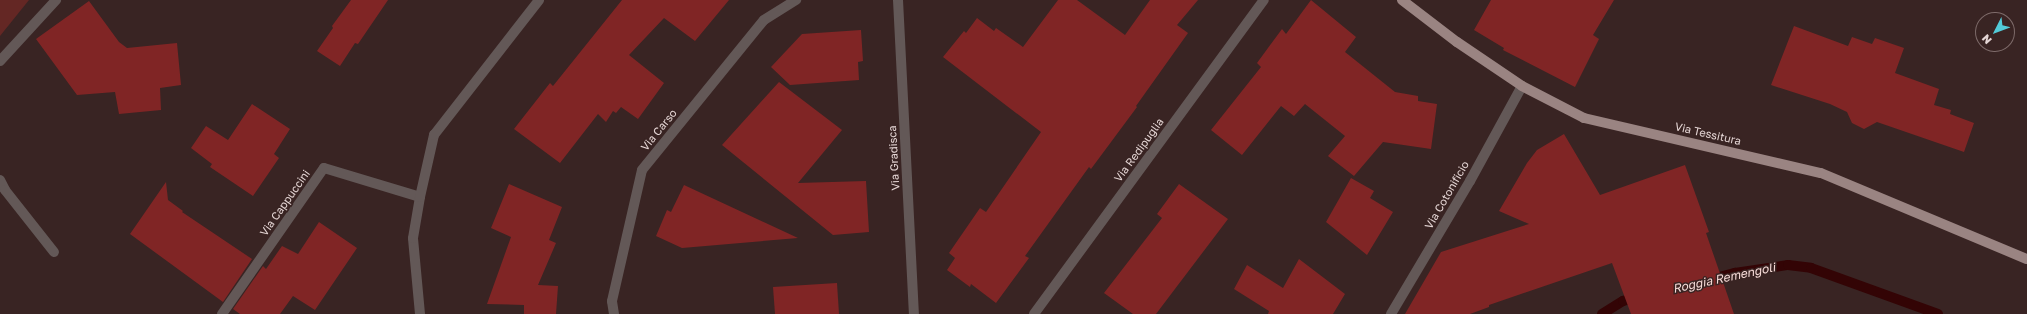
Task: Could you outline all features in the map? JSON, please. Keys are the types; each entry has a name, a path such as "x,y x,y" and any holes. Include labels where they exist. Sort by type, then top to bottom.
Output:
{"main road":[{"name":"Via Tessitura","path":"1402,0 1457,42 1522,86 1584,118 1821,173 2027,259"}],"street":[{"path":"0,61 56,0"},
{"path":"420,314 413,238 420,196 434,135 539,0"},
{"name":"Via Carso","path":"614,314 612,301 642,170 764,20 796,0"},
{"name":"Via Gradisca","path":"898,0 914,314"},
{"name":"Via Redipuglia","path":"1034,314 1264,0"},
{"name":"Via Cotonificio","path":"1391,314 1470,180 1522,86"},
{"name":"Via Cappuccini","path":"222,314 324,168 420,196"},
{"path":"0,180 5,190 54,252"}],"shaded area":[{"path":"0,0 29,0 0,36"}],"building":[{"path":"351,0 388,0 358,44 355,43 340,66 317,51 333,28 332,26"},
{"path":"622,0 729,0 695,41 664,18 629,55 664,83 638,119 621,107 616,113 613,111 606,122 598,114 560,163 514,129 550,83 553,86"},
{"path":"1058,0 1077,0 1125,35 1150,0 1198,0 1177,25 1188,33 1136,106 1137,107 1091,169 1089,167 1025,256 1029,258 996,303 971,284 970,287 947,270 955,258 949,253 980,208 986,212 1041,132 943,57 964,31 966,33 977,18 994,31 996,28 1023,47"},
{"path":"1311,0 1356,37 1345,52 1395,92 1418,96 1418,101 1437,104 1431,149 1383,142 1354,176 1328,156 1345,136 1305,104 1294,116 1281,106 1242,155 1211,130 1261,67 1257,63 1282,29 1286,34"},
{"path":"1491,0 1614,0 1593,35 1599,39 1575,87 1503,50 1504,48 1474,30"},
{"path":"89,1 119,42 127,48 177,43 181,85 160,88 161,110 119,114 115,92 77,95 36,39"},
{"path":"1794,26 1848,46 1852,37 1872,44 1875,38 1904,48 1895,73 1939,89 1934,105 1951,110 1950,114 1974,123 1964,152 1877,122 1864,129 1852,123 1847,112 1830,104 1771,85"},
{"path":"861,30 863,61 858,62 859,80 790,85 771,67 802,34"},
{"path":"779,82 842,130 798,183 866,181 869,232 833,235 722,145"},
{"path":"252,104 290,129 274,154 279,158 253,196 210,167 212,164 191,148 206,126 228,140"},
{"path":"1564,134 1600,195 1685,165 1709,232 1706,233 1734,314 1631,314 1612,263 1489,305 1489,307 1470,314 1405,314 1441,252 1529,224 1499,211 1527,163 1537,150"},
{"path":"1351,178 1374,191 1370,198 1393,212 1367,255 1326,222"},
{"path":"166,182 168,200 183,211 182,212 252,259 223,302 130,234"},
{"path":"509,184 562,207 549,240 556,243 538,285 558,286 556,314 524,314 524,305 487,304 511,237 491,228"},
{"path":"1179,184 1228,219 1156,314 1133,314 1104,293 1162,218 1157,214"},
{"path":"684,185 798,238 682,248 656,236 667,210 671,212"},
{"path":"319,222 357,248 315,310 293,296 280,314 240,314 233,309 263,266 266,269 282,246 298,254"},
{"path":"1299,259 1345,294 1333,314 1268,314 1269,311 1234,289 1247,265 1283,288"},
{"path":"837,283 839,314 775,314 773,287"}],"waterway":[{"name":"Roggia Remengoli","path":"1708,280 1735,273 1788,265 1811,268 1938,314"},
{"name":"Roggia Remengoli","path":"1602,314 1623,301 1638,297"}]}
